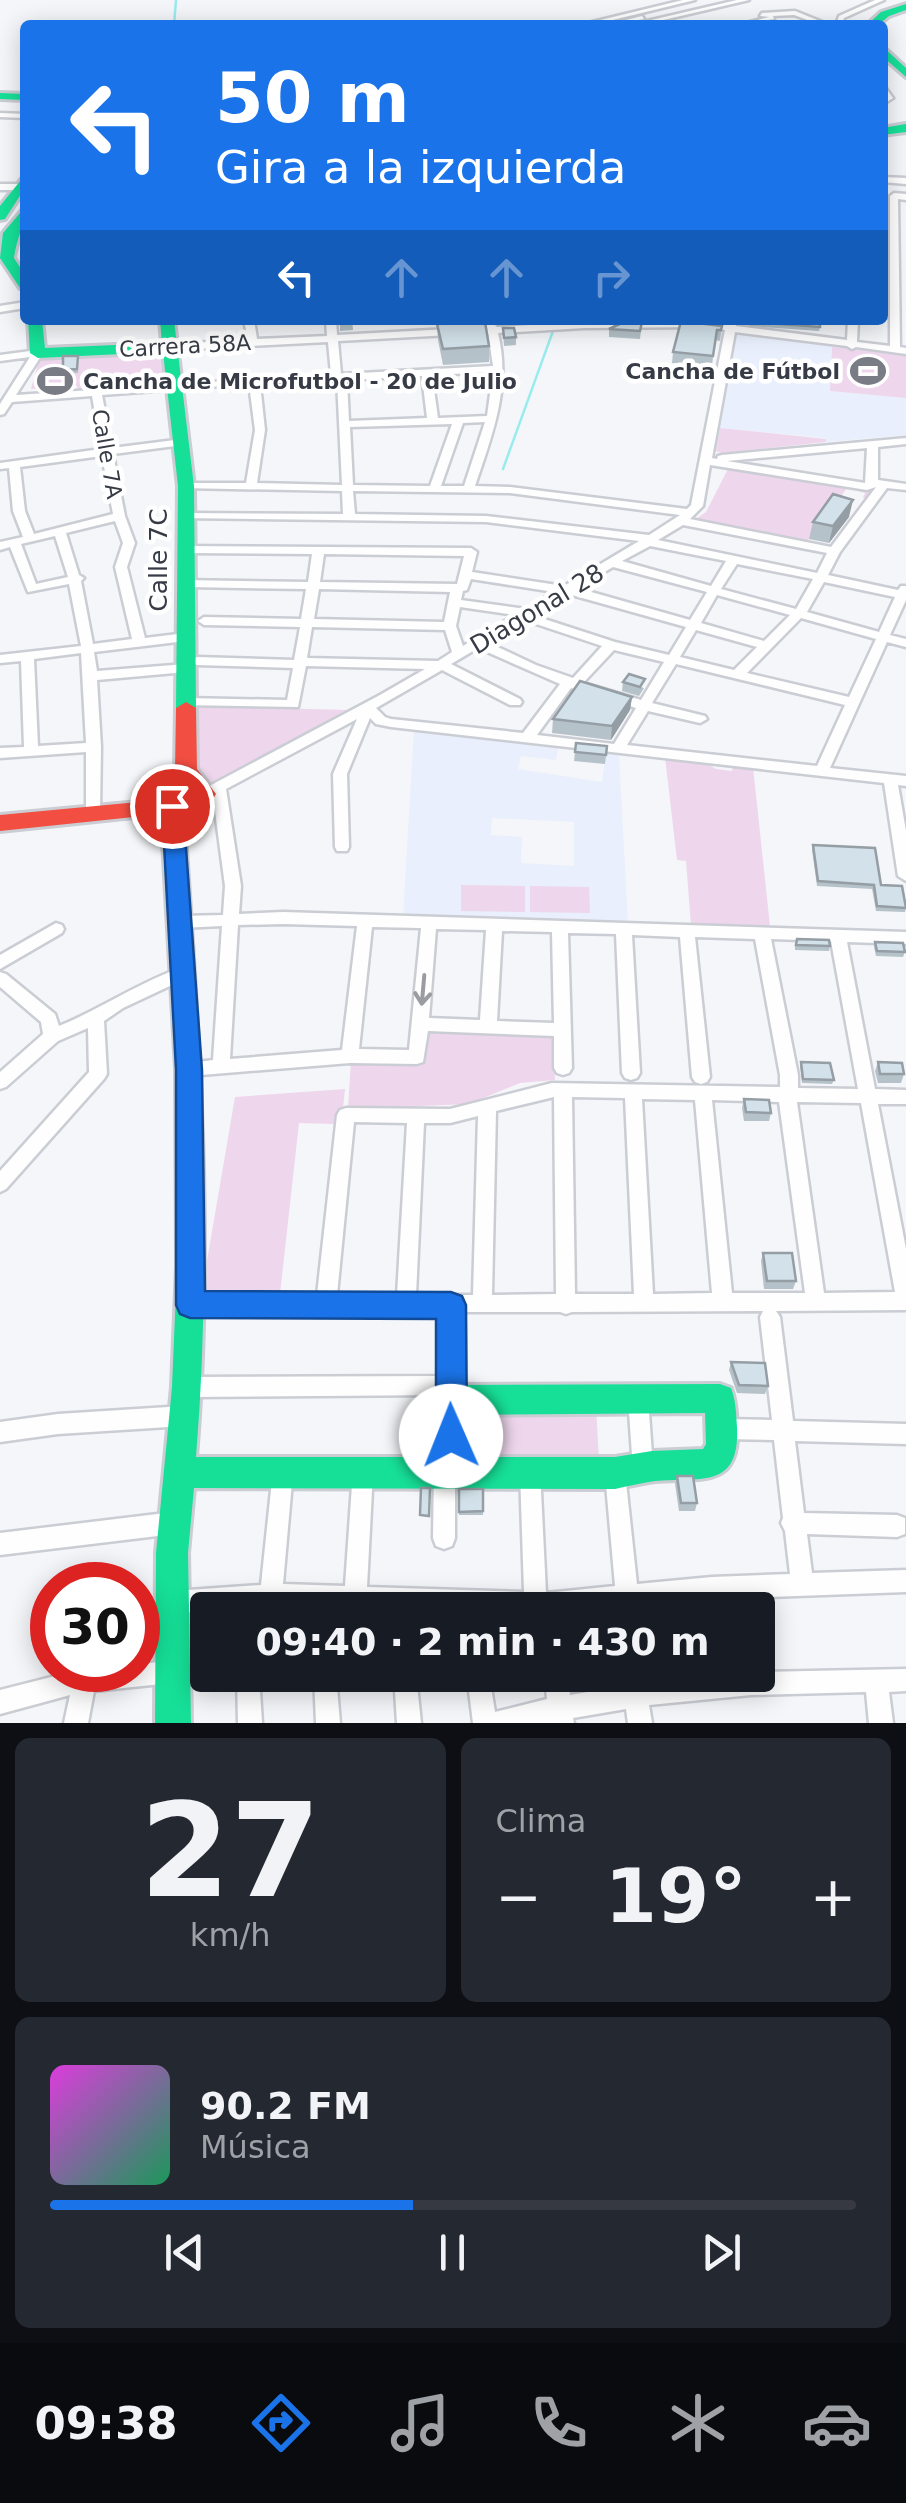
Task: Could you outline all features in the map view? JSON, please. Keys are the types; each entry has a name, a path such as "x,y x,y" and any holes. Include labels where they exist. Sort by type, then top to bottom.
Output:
{"street":[{"path":"605,20 692,0"},
{"path":"634,20 723,0"},
{"path":"656,20 746,0"},
{"path":"840,20 854,8 881,0"},
{"path":"878,20 906,8"},
{"path":"762,15 795,13 814,20"},
{"path":"764,20 795,13"},
{"path":"888,55 906,74"},
{"path":"17,185 16,218 7,258 20,278"},
{"path":"901,350 888,277 900,262 888,246 888,229 894,196 906,197"},
{"path":"894,212 906,213"},
{"path":"888,229 906,230"},
{"path":"0,273 20,298"},
{"path":"888,277 906,279"},
{"path":"38,325 46,353"},
{"path":"3,406 46,353 47,325"},
{"name":"Calle 7C","path":"168,325 186,486 186,638 191,664 186,702 186,770 212,790"},
{"path":"250,325 252,342"},
{"path":"332,325 345,424 349,519"},
{"path":"418,325 420,334"},
{"path":"469,488 493,420 500,369 491,325"},
{"name":"Carrera 58A","path":"0,358 420,334 491,325"},
{"path":"685,517 697,506 708,460 731,325"},
{"name":"Carrera 58A","path":"736,325 852,346 901,350"},
{"path":"852,346 853,325"},
{"path":"3,406 96,392 176,386 500,369"},
{"path":"427,373 433,421"},
{"path":"251,486 260,430 254,381"},
{"name":"Calle 7A","path":"96,392 118,516 129,543 121,567 138,641"},
{"path":"436,487 458,420"},
{"path":"345,424 493,420"},
{"path":"708,460 906,441"},
{"path":"30,538 7,465 183,442"},
{"path":"737,675 797,614 878,484 873,444"},
{"path":"708,460 867,487 906,487"},
{"path":"186,486 495,490 685,517 834,551"},
{"path":"486,519 495,490"},
{"path":"0,515 19,511"},
{"name":"Calle 7A","path":"7,545 118,516"},
{"path":"186,516 486,519 651,540 732,561 905,592 821,772"},
{"name":"Diagonal 28","path":"212,790 460,655 685,517"},
{"path":"59,531 78,578 89,646 93,814"},
{"path":"7,545 32,588 78,578"},
{"path":"186,549 471,552 450,626 460,655"},
{"path":"186,702 294,704 318,550"},
{"path":"619,747 732,561"},
{"path":"614,563 906,643"},
{"path":"466,575 569,590 764,645"},
{"path":"186,583 457,595 610,644 852,702"},
{"path":"204,621 450,626"},
{"path":"0,674 0,658 186,638"},
{"path":"478,643 536,671 642,706 700,719"},
{"path":"528,737 572,682 610,644"},
{"path":"27,656 31,752"},
{"path":"90,676 191,664 442,664 515,702"},
{"path":"342,847 340,774 368,708 381,721 390,723 898,780 905,869"},
{"path":"0,753 94,747"},
{"path":"0,823 172,806 212,790 231,867 221,1065"},
{"path":"172,806 189,1070 190,1305 174,1523 173,1723"},
{"path":"180,922 366,922 906,938"},
{"path":"350,1056 366,922"},
{"path":"189,1070 350,1056 417,1057 429,924"},
{"path":"488,1026 494,926"},
{"path":"0,963 56,928"},
{"path":"560,928 562,1068"},
{"path":"624,930 644,1304"},
{"path":"687,931 724,1303"},
{"path":"762,932 816,1304"},
{"path":"190,1305 816,1304 906,1300 838,935"},
{"path":"0,1082 52,1036 183,974"},
{"path":"0,978 49,1019 52,1036"},
{"path":"0,1184 98,1074 96,1018"},
{"path":"420,1024 560,1030"},
{"path":"326,1304 346,1116 450,1116 526,1094 632,1083 702,1085 788,1095 906,1097"},
{"path":"563,1090 566,1305"},
{"path":"482,1306 487,1108"},
{"path":"406,1304 416,1117"},
{"path":"444,1538 451,1305"},
{"path":"770,1317 802,1585"},
{"path":"178,1472 615,1473 715,1462 722,1448 724,1429 720,1398 186,1387"},
{"path":"638,1398 643,1470"},
{"path":"0,1432 184,1416"},
{"path":"724,1429 906,1434"},
{"path":"271,1592 283,1470"},
{"path":"355,1592 363,1471"},
{"path":"530,1471 542,1592"},
{"path":"615,1473 622,1592"},
{"path":"0,1544 174,1523"},
{"path":"792,1523 897,1526"},
{"path":"723,1592 906,1581"},
{"path":"174,1602 190,1602"},
{"path":"160,1673 171,1672"},
{"path":"876,1680 881,1723"},
{"path":"775,1682 906,1680"},
{"path":"0,1702 38,1692"},
{"path":"76,1723 82,1692"},
{"path":"249,1692 250,1723"},
{"path":"326,1692 328,1723"},
{"path":"406,1692 409,1723"},
{"path":"480,1692 485,1723"},
{"path":"496,1723 561,1715 616,1692"},
{"path":"636,1692 640,1723"}],"shaded area":[{"path":"737,334 832,346 830,391 906,398 906,435 826,442 825,438 720,428"},
{"name":"Cancha de Fútbol","path":"832,347 906,353 906,398 830,391"},
{"path":"164,351 168,383 78,390 77,386 31,389 40,357"},
{"path":"720,428 826,442 721,453 716,451"},
{"path":"729,467 873,491 866,499 865,493 847,488 807,542 693,521 706,512"},
{"path":"193,706 347,710 215,782 204,782 194,768"},
{"path":"414,729 606,749 619,754 628,924 403,917","holes":["558,747 606,752 602,782 518,769 521,756 556,760","492,818 574,822 574,866 521,863 522,837 491,835"]},
{"path":"665,757 701,760 716,769 732,771 733,766 753,767 770,926 691,925 686,861 677,860"},
{"path":"461,885 525,886 525,912 461,911"},
{"path":"530,886 589,887 590,913 530,912"},
{"path":"429,1030 553,1034 555,1080 520,1083 469,1104 348,1109 351,1061 424,1056"},
{"path":"345,1089 336,1124 299,1123 280,1294 222,1297 202,1290 235,1097"},
{"path":"462,1404 596,1405 599,1462 462,1460"}],"building":[{"path":"437,325 486,325 489,346 443,349"},
{"path":"618,325 641,325 640,331 609,329"},
{"path":"680,325 722,326 717,330 713,356 673,352"},
{"path":"503,328 514,328 516,337 504,338"},
{"path":"63,356 78,356 77,369 63,370"},
{"path":"833,494 853,500 833,526 813,522"},
{"path":"629,674 645,679 640,687 623,682"},
{"path":"580,681 632,697 612,726 553,719"},
{"path":"576,743 607,746 606,755 575,752"},
{"path":"813,845 875,848 881,885 902,886 906,908 877,906 874,885 818,881"},
{"path":"797,939 829,940 830,946 796,945"},
{"path":"875,942 903,943 905,952 877,951"},
{"path":"801,1062 830,1063 834,1080 803,1079"},
{"path":"878,1062 902,1063 904,1074 880,1074"},
{"path":"744,1099 769,1100 771,1113 746,1112"},
{"path":"763,1253 792,1253 796,1281 767,1281"},
{"path":"731,1362 765,1363 768,1386 739,1385"},
{"path":"677,1476 693,1476 697,1503 681,1503"},
{"path":"421,1488 430,1488 429,1516 420,1515"},
{"path":"459,1489 483,1489 483,1511 459,1512"}],"waterway":[{"path":"174,20 176,0"},
{"path":"503,469 553,331"}],"traffic: fast":[{"path":"878,20 906,7"},
{"path":"888,55 906,74"},
{"path":"0,96 20,97"},
{"path":"888,131 906,128"},
{"path":"0,216 20,186"},
{"path":"20,218 10,233 7,258 20,278"},
{"path":"35,325 38,353 170,347"},
{"path":"168,325 186,486 186,708"},
{"path":"172,806 189,1069 191,1266 187,1387 172,1553 173,1723"},
{"path":"178,1472 615,1473 652,1466 711,1464 722,1448 720,1398 451,1400"}],"traffic: jam":[{"path":"0,823 172,806 205,794 186,770 186,708"}],"place":[{"name":"Cancha de Fútbol","path":"868,371"},
{"name":"Cancha de Microfutbol - 20 de Julio","path":"55,381"}],"route":[{"path":"172,806 189,1070 190,1305 451,1305 451,1436"}]}
